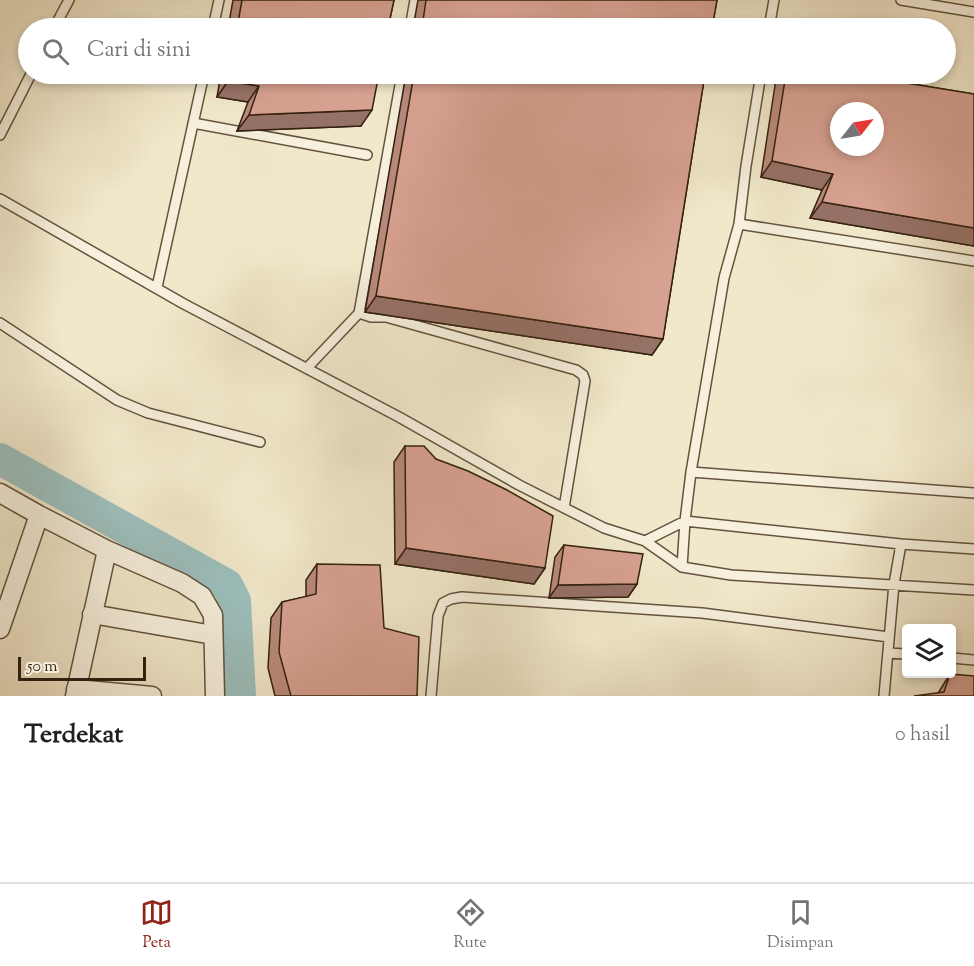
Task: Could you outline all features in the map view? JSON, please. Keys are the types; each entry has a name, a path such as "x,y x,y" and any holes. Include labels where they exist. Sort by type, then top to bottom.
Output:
{"street":[{"path":"0,493 107,550 182,583 202,596 213,615 215,696"},
{"path":"0,629 39,515"},
{"path":"107,550 76,693 152,696"},
{"path":"93,614 213,635"}],"lane":[{"path":"59,18 69,0"},
{"path":"215,18 219,0"},
{"path":"412,18 415,0"},
{"path":"771,18 774,0"},
{"path":"901,0 974,12"},
{"path":"0,135 26,84"},
{"path":"157,287 202,84"},
{"path":"307,368 359,313 400,84"},
{"path":"682,567 691,472 724,278 739,224 759,84"},
{"path":"193,123 367,155"},
{"path":"0,199 184,303 399,417 519,485 604,528 645,541 682,567 731,575 974,590"},
{"path":"739,224 974,261"},
{"path":"359,313 408,323 576,370 583,375 585,381 564,508"},
{"path":"0,323 117,400 148,413 260,442"},
{"path":"691,472 974,493"},
{"path":"645,541 685,521 974,549"},
{"path":"884,696 894,584 901,543"},
{"path":"430,696 438,616 443,603 462,597 702,614 889,637"},
{"path":"888,653 902,654"},
{"path":"956,658 974,660"}],"building":[{"path":"242,0 394,0 390,18 239,18"},
{"path":"426,0 717,0 714,18 423,18"},
{"path":"247,84 377,84 372,110 249,115 259,86"},
{"path":"412,84 703,84 663,339 376,296"},
{"path":"784,84 912,84 974,94 974,228 822,202 833,174 772,161"},
{"path":"405,446 424,446 436,459 468,471 507,490 553,516 545,568 406,548"},
{"path":"564,545 643,554 637,584 558,585"},
{"path":"317,564 380,565 384,628 419,637 417,696 291,696 279,652 282,602 316,594"},
{"path":"956,674 974,676 974,696 914,696 944,692 949,678 956,678"}],"waterway":[{"path":"0,459 227,585 235,601 240,696"}]}
